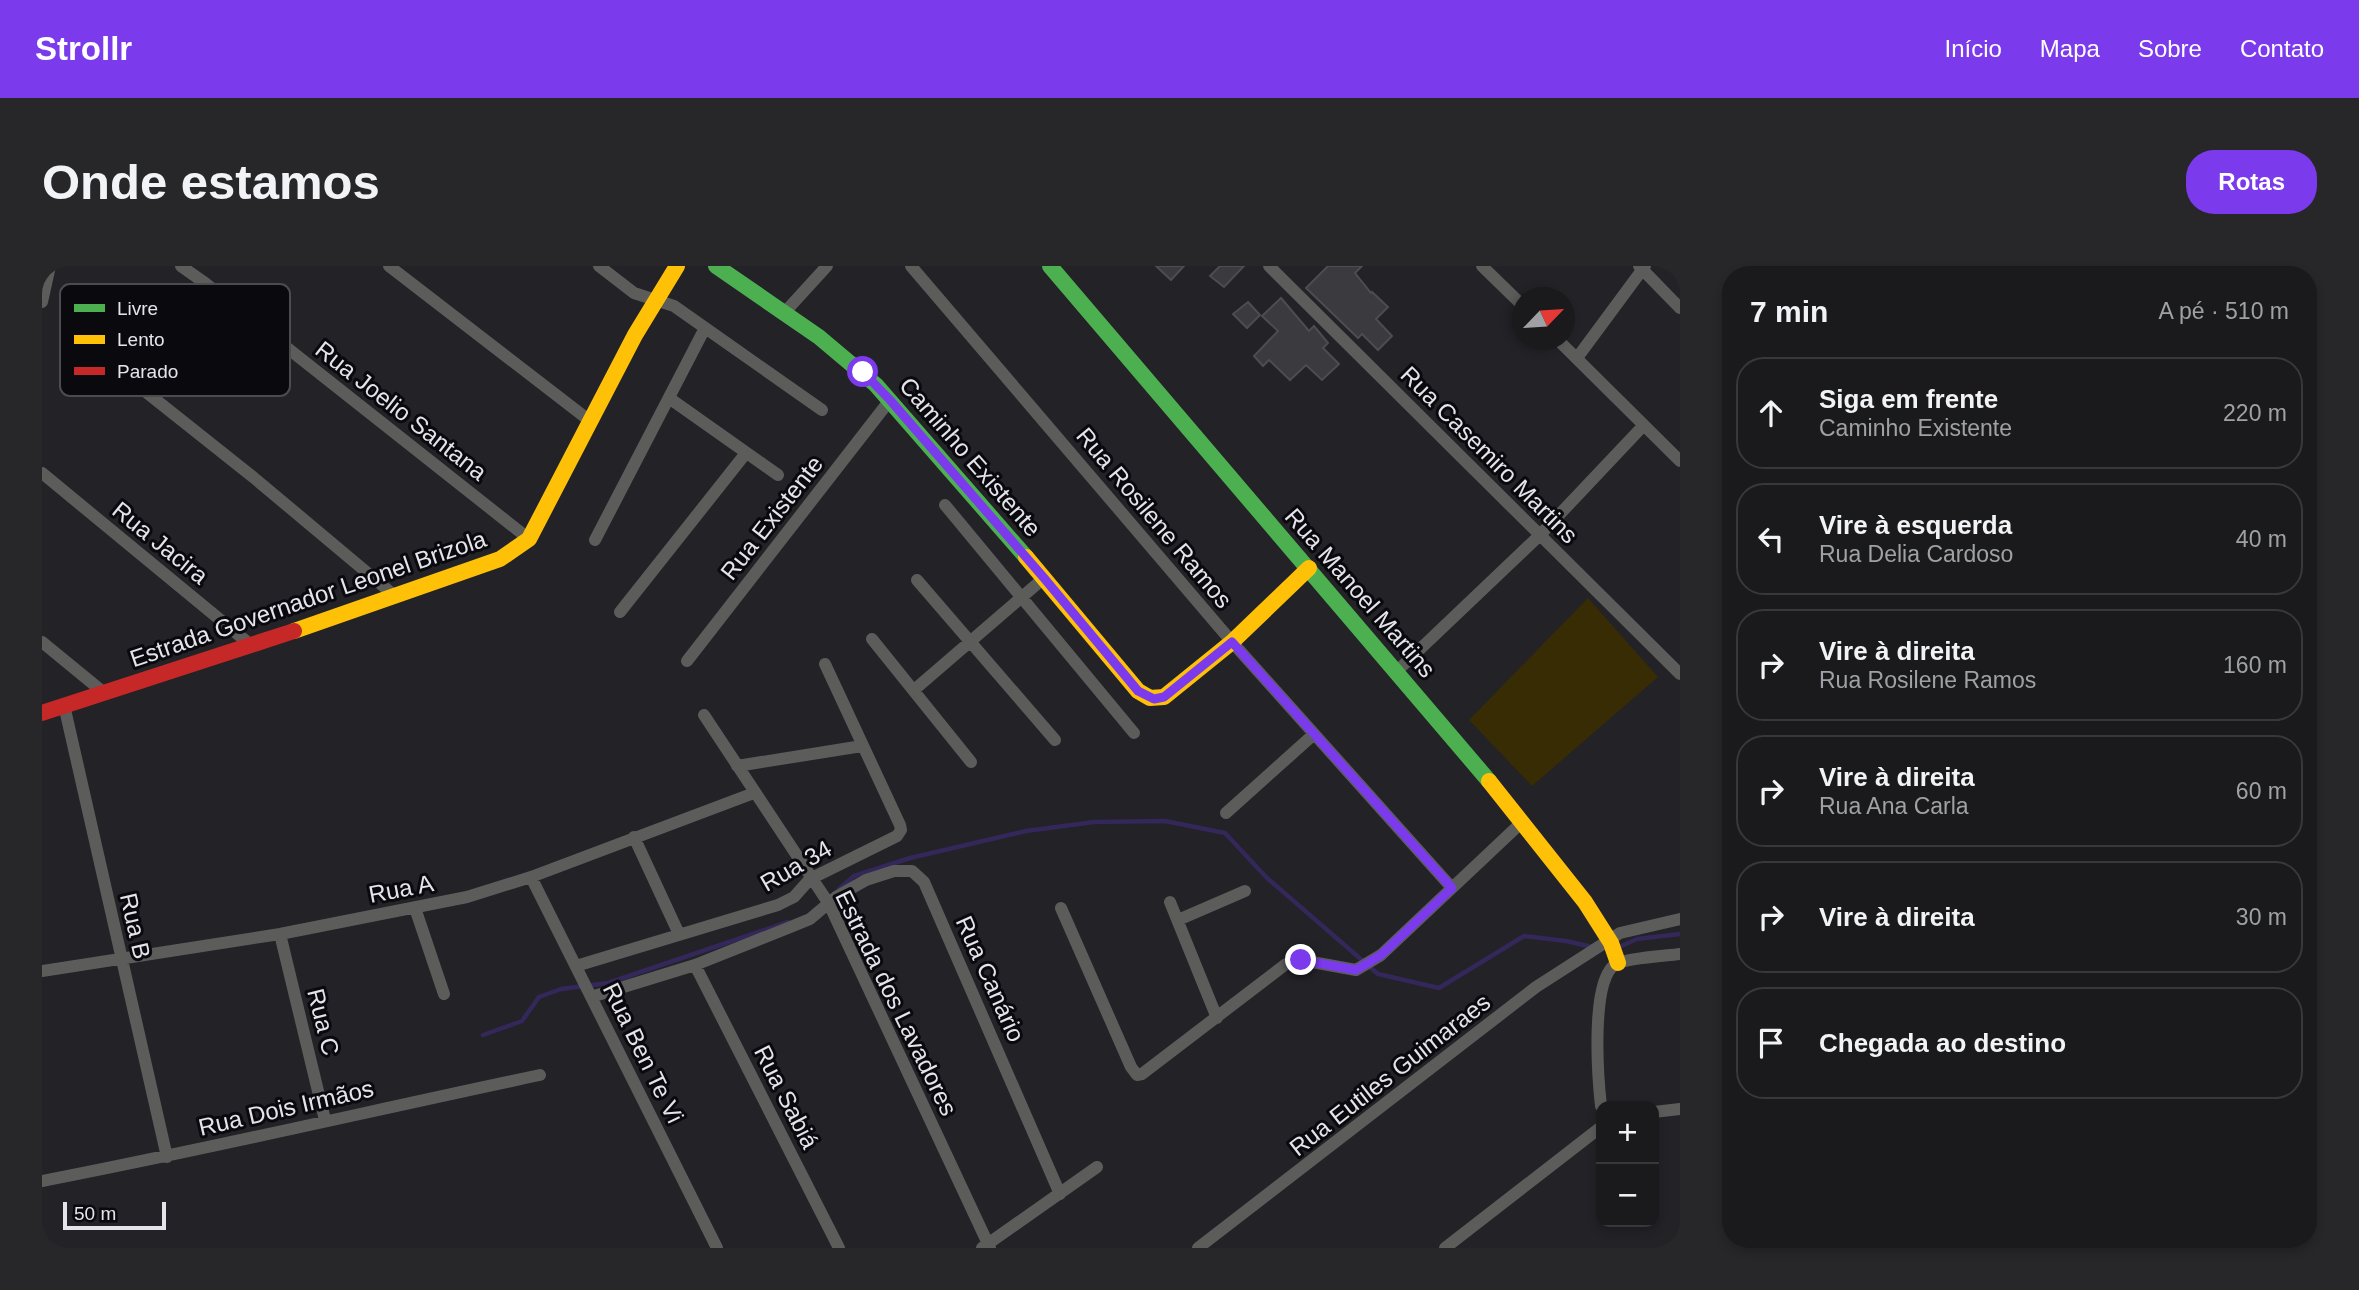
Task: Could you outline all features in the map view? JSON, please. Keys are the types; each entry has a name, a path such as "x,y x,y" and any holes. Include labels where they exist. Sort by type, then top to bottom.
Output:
{"street":[{"path":"42,302 50,266"},
{"name":"Rua Joelio Santana","path":"180,266 206,284"},
{"path":"389,266 590,421"},
{"path":"599,266 635,293 674,306 822,410"},
{"name":"Estrada Governador Leonel Brizola","path":"42,712 252,646 499,559 519,548 529,539 635,335 677,266"},
{"name":"Caminho Existente","path":"716,266 785,312 855,365 890,400 1138,691 1154,699 1164,697 1232,642"},
{"path":"785,312 827,266"},
{"name":"Rua Rosilene Ramos","path":"911,266 1232,642 1452,888"},
{"name":"Rua Casemiro Martins","path":"1269,266 1680,674"},
{"path":"1482,266 1512,295"},
{"path":"1577,358 1643,267 1680,308"},
{"name":"Rua Manoel Martins","path":"1058,269 1523,821 1572,884 1611,950"},
{"path":"594,540 705,328"},
{"name":"Rua Joelio Santana","path":"290,350 529,539"},
{"path":"1569,350 1680,461"},
{"path":"151,396 396,596"},
{"path":"669,398 778,475"},
{"name":"Rua Existente","path":"687,661 890,400"},
{"path":"1397,671 1540,536 1643,426"},
{"path":"620,612 746,453"},
{"name":"Rua Jacira","path":"42,473 252,646"},
{"path":"945,505 1134,733"},
{"path":"1232,642 1309,568"},
{"path":"914,690 1044,578"},
{"path":"917,580 1055,740"},
{"path":"872,639 971,762"},
{"path":"42,642 103,692"},
{"name":"Rua 34","path":"578,970 679,934 778,905 900,834 900,825 825,664"},
{"name":"Rua B","path":"64,705 167,1157"},
{"name":"Estrada dos Lavadores","path":"704,715 827,903 986,1246"},
{"path":"1226,813 1314,735"},
{"path":"737,766 862,746"},
{"name":"Rua A","path":"42,971 280,934 467,897 531,877 754,793"},
{"path":"1061,908 1131,1067 1137,1075 1154,1067 1293,962 1310,961 1356,970 1381,955 1523,821"},
{"path":"634,837 679,934"},
{"name":"Rua Canário","path":"695,965 810,919 827,903 854,886 877,876 906,870 921,877 1060,1194"},
{"name":"Rua Ben Te Vi","path":"531,877 717,1248"},
{"path":"1178,920 1245,891"},
{"path":"1170,902 1217,1018"},
{"path":"415,908 443,994"},
{"path":"1600,1101 1598,1080 1600,996 1609,969 1611,950 1629,929 1680,919"},
{"name":"Rua C","path":"280,934 325,1120"},
{"name":"Rua Eutiles Guimaraes","path":"1199,1248 1536,987 1585,956 1611,950 1680,954"},
{"path":"589,994 695,965"},
{"name":"Rua Sabiá","path":"695,965 839,1248"},
{"name":"Rua Dois Irmãos","path":"42,1181 167,1157 325,1120 540,1075"},
{"path":"1659,1111 1680,1109"},
{"path":"1445,1248 1596,1131"},
{"path":"986,1246 1097,1167"}],"shaded area":[{"path":"1588,598 1658,677 1532,786 1469,720"}],"building":[{"path":"1156,266 1184,266 1171,280"},
{"path":"1220,266 1244,266 1224,287 1210,276"},
{"path":"1328,266 1362,266 1355,273 1371,293 1388,307 1376,319 1392,336 1378,350 1362,334 1358,338 1306,288"},
{"path":"1281,298 1309,331 1314,326 1328,343 1323,348 1339,364 1322,380 1306,365 1290,380 1269,360 1263,366 1254,356 1278,331 1262,316"},
{"path":"1248,302 1260,315 1247,328 1233,314"}],"waterway":[{"path":"839,889 854,876 910,858 1026,831 1094,822 1165,821 1225,833 1267,878 1378,974 1439,988 1524,936 1592,947"},
{"path":"483,1035 522,1021 539,997 561,989 608,983 788,922"},
{"path":"1617,948 1637,939 1680,934"}],"traffic: fast":[{"path":"716,266 819,337 876,385 1026,557"},
{"path":"1050,266 1489,781"}],"traffic: slow":[{"path":"294,631 500,559 529,539 635,335 677,266"},
{"path":"1026,557 1138,691 1150,698 1164,697 1232,642 1309,568"},
{"path":"1489,781 1585,902 1611,943 1618,963"}],"traffic: jam":[{"path":"42,713 294,631"}],"route":[{"path":"863,372 1044,578 1138,691 1154,699 1164,697 1232,642 1452,888 1381,955 1356,970 1301,960"}]}
